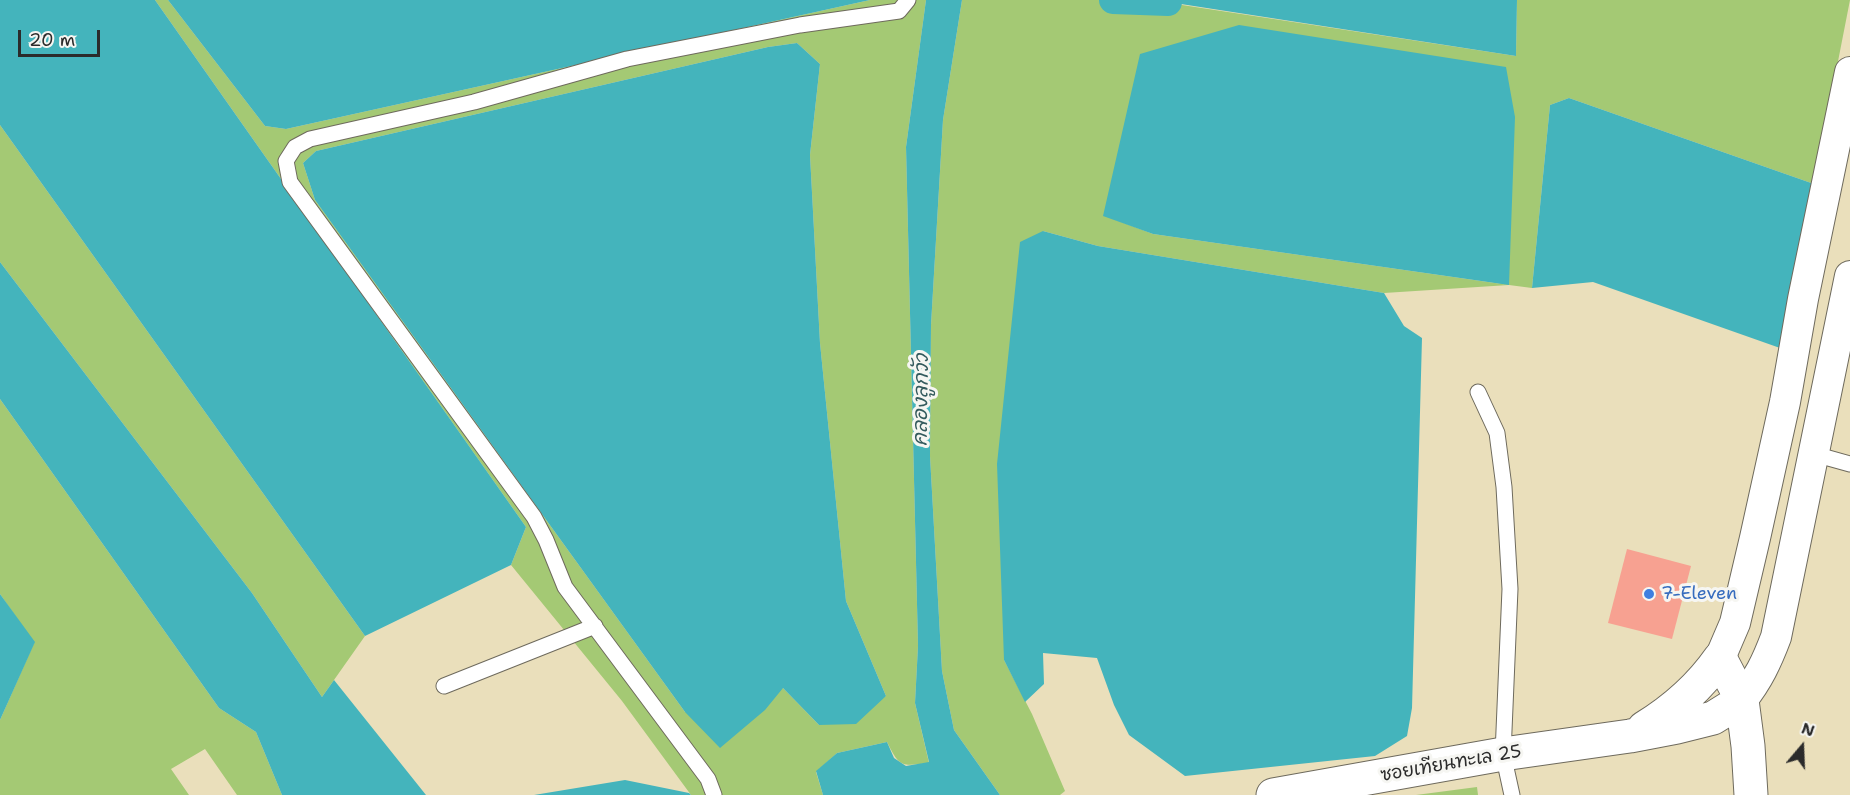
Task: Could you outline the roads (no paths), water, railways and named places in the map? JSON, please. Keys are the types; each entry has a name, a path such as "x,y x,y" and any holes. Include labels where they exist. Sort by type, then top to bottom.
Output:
{"street":[{"path":"1751,795 1742,700 1720,658 1735,623 1755,538 1785,402 1803,299 1850,72"},
{"path":"1742,700 1756,683 1776,637 1814,454 1843,347 1850,276"},
{"name":"ซอยเทียนทะเล 25","path":"1630,736 1668,713 1689,696 1705,680 1720,658"},
{"name":"ซอยเทียนทะเล 25","path":"1272,795 1503,754 1696,724 1713,718 1742,700"}],"lane":[{"path":"714,795 708,779 565,587 534,517 291,182 286,161 295,147 309,139 474,102 627,59 800,25 899,11 908,0"},
{"path":"1478,392 1497,433 1504,487 1510,589 1503,754 1512,795"},
{"path":"1814,454 1850,464"},
{"path":"444,686 595,626"}],"water":[{"path":"0,0 155,0 526,527 511,565 365,636 0,125"},
{"path":"168,0 870,0 286,129 265,126"},
{"name":"คลองลูกวัว","path":"926,0 962,0 943,120 931,325 930,456 942,671 954,730 1000,795 823,795 816,771 837,753 887,742 894,758 906,766 929,762 915,703 918,646 906,147"},
{"path":"1168,0 1517,0 1516,56 1168,2"},
{"path":"1239,25 1506,67 1515,117 1509,285 1153,234 1103,216 1140,54"},
{"path":"797,43 820,64 810,155 820,343 846,601 886,696 856,724 819,725 783,688 765,710 720,748 685,712 315,200 303,163 316,151 768,47"},
{"path":"1569,98 1814,184 1780,348 1593,282 1532,288 1550,105"},
{"path":"1043,231 1098,246 1384,293 1404,326 1422,338 1412,708 1407,736 1375,756 1185,776 1129,735 1114,705 1097,658 1043,653 1044,684 1025,702 1004,660 997,464 1020,242"},
{"path":"0,262 252,593 322,697 334,680 426,795 282,795 256,732 219,708 0,399"},
{"path":"0,594 35,642 0,720"},
{"path":"625,780 691,795 534,795"}],"waterway":[{"path":"1113,0 1168,2"}],"place":[{"name":"7-Eleven","path":"1649,594"}]}
